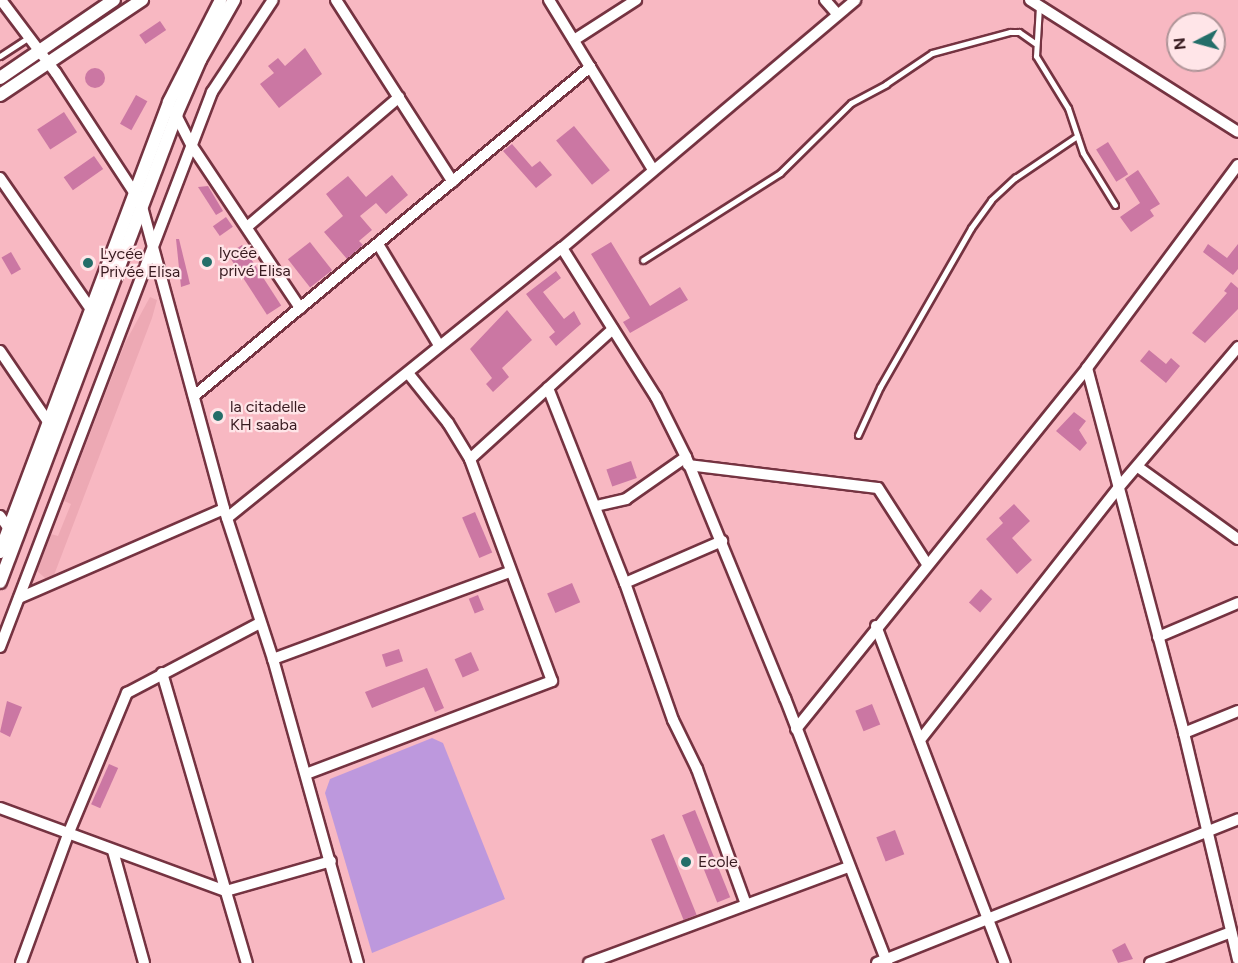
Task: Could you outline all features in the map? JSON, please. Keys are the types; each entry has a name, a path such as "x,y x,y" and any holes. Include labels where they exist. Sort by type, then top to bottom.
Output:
{"street":[{"path":"1,0 49,64 135,188 141,203 151,248 225,514 273,659 358,963"},
{"path":"0,78 114,0"},
{"path":"0,95 142,0"},
{"path":"0,552 135,188 189,57 221,0"},
{"path":"0,582 176,115 200,60 234,0"},
{"path":"0,647 212,92 273,0"},
{"path":"336,0 453,182"},
{"path":"549,0 653,170"},
{"path":"574,40 636,0"},
{"path":"825,0 837,14"},
{"path":"19,598 225,514 408,373 439,345 562,248 855,0"},
{"path":"1034,3 1238,132"},
{"path":"194,396 590,67"},
{"path":"247,227 399,97"},
{"path":"176,115 192,146 300,308"},
{"path":"796,729 876,626 1087,368 1238,165"},
{"path":"0,178 90,308"},
{"path":"378,244 439,345"},
{"path":"562,248 613,329 687,461 722,541 796,729 883,962 1238,819"},
{"path":"470,459 613,329"},
{"path":"920,740 1119,487 1238,347"},
{"path":"0,351 49,423"},
{"path":"1087,368 1184,733 1205,832 1238,960"},
{"path":"306,774 552,681 509,572 470,459 448,423 408,373"},
{"path":"548,388 596,506 674,720 691,754 746,904"},
{"path":"596,506 626,499 687,461 878,488 927,564"},
{"path":"1138,467 1238,539"},
{"path":"0,516 9,529"},
{"path":"625,583 722,541"},
{"path":"273,659 509,572"},
{"path":"1158,638 1238,603"},
{"path":"21,963 69,832 127,693 260,624"},
{"path":"876,626 1005,963"},
{"path":"162,673 247,963"},
{"path":"1184,733 1238,711"},
{"path":"0,808 226,891 331,861"},
{"path":"113,851 144,963"},
{"path":"590,963 849,867"},
{"path":"1150,963 1231,932"},
{"path":"27,948 31,963"}],"lane":[{"path":"1034,3 1036,56 1068,108 1077,136 1115,205"},
{"path":"643,260 780,173 850,103 886,84 932,53 1010,32 1019,32 1035,43"},
{"path":"0,56 28,37"},
{"path":"858,435 880,387 970,228 991,200 1016,178 1077,136"}],"shaded area":[{"path":"150,297 157,300 152,318 51,583 37,571 51,534 58,536 71,504 64,501 125,343"},
{"path":"432,738 443,743 505,899 372,953 325,793 330,779"}],"building":[{"path":"160,21 166,30 145,44 139,35"},
{"path":"305,48 322,74 279,108 260,84 274,73 268,66 278,58 285,66"},
{"path":"95,68 102,71 105,78 102,85 95,88 88,85 85,78 88,71"},
{"path":"136,95 147,101 131,130 120,124"},
{"path":"64,112 77,132 50,150 37,129"},
{"path":"574,126 610,170 592,185 556,140"},
{"path":"1108,142 1128,174 1116,182 1096,149"},
{"path":"512,144 532,167 540,161 552,175 536,188 503,151"},
{"path":"94,156 103,169 73,190 64,177"},
{"path":"1138,170 1160,204 1150,210 1154,216 1131,232 1120,217 1140,203 1125,179"},
{"path":"392,175 408,195 386,214 376,203 360,216 372,230 359,241 363,245 347,259 324,232 343,216 326,194 348,176 366,197"},
{"path":"208,186 223,211 216,215 198,187"},
{"path":"226,217 233,227 220,236 213,226"},
{"path":"176,239 179,239 190,284 181,287"},
{"path":"310,242 332,270 310,288 288,259"},
{"path":"611,242 650,306 680,287 688,300 630,333 623,322 630,318 591,254"},
{"path":"1208,244 1227,258 1238,244 1238,269 1233,275 1203,252"},
{"path":"242,245 281,305 267,315 228,254"},
{"path":"11,252 21,269 11,275 1,258"},
{"path":"556,271 561,278 543,292 564,319 574,311 581,324 556,346 549,337 555,332 526,294"},
{"path":"1231,282 1238,288 1238,309 1205,343 1192,333 1227,293 1224,291"},
{"path":"507,310 532,340 502,368 509,377 493,392 486,384 492,378 470,349"},
{"path":"1149,350 1166,364 1171,358 1180,366 1166,383 1140,361"},
{"path":"1074,412 1086,421 1079,430 1087,443 1080,451 1056,431"},
{"path":"631,461 637,478 612,486 606,469"},
{"path":"1014,504 1030,521 1012,538 1032,560 1017,574 986,539 1003,523 999,518"},
{"path":"475,512 492,553 479,558 462,517"},
{"path":"572,583 580,602 555,613 547,594"},
{"path":"981,589 992,599 980,612 969,602"},
{"path":"478,595 484,610 475,614 469,599"},
{"path":"399,649 403,661 386,667 382,655"},
{"path":"471,652 479,670 463,678 455,659"},
{"path":"427,668 444,708 435,712 424,687 372,708 365,692"},
{"path":"7,701 22,707 10,737 0,732"},
{"path":"872,704 880,724 864,731 855,711"},
{"path":"109,764 118,768 100,808 91,804"},
{"path":"695,810 730,897 717,902 682,815"},
{"path":"895,830 904,854 886,861 876,837"},
{"path":"664,834 697,915 684,920 651,839"},
{"path":"1125,943 1133,959 1118,963 1112,950"}],"place":[{"name":"lycée privé Elisa","path":"207,262"},
{"name":"Lycée Privée Elisa","path":"88,263"},
{"name":"la citadelle KH saaba","path":"218,416"},
{"name":"Ecole","path":"686,862"}]}
